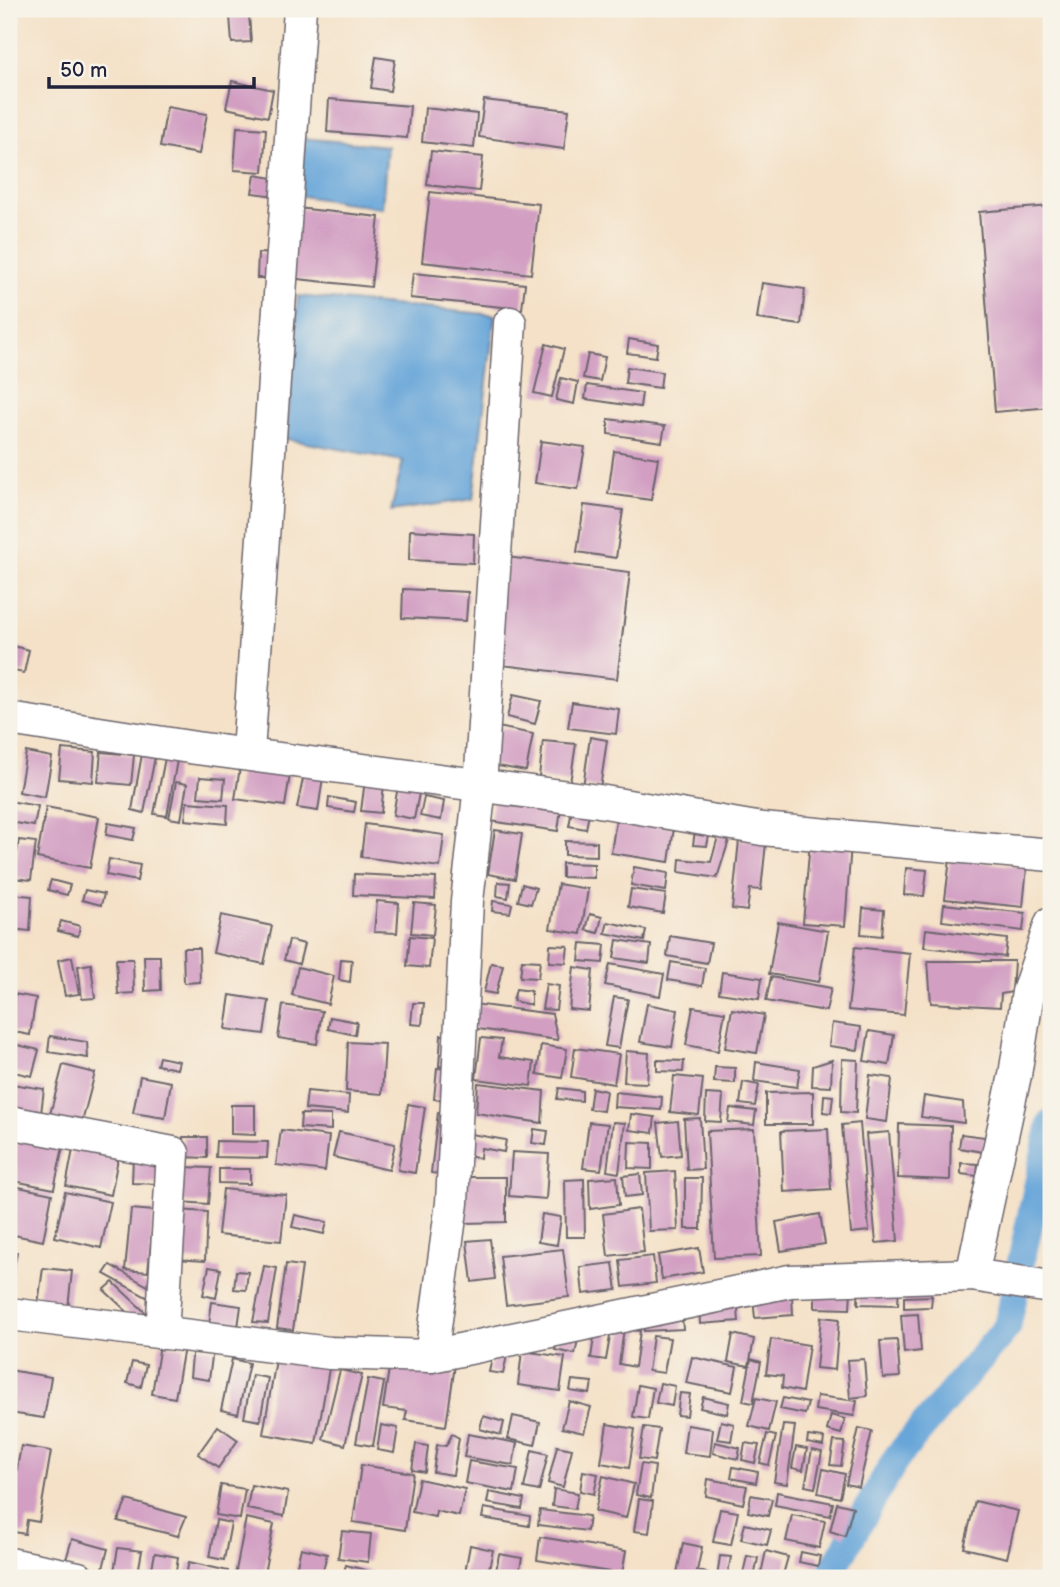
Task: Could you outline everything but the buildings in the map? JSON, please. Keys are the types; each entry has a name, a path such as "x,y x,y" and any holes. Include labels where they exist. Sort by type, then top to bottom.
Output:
{"street":[{"path":"248,752 300,9"},
{"path":"431,1356 452,1203 467,901 480,786 510,323"},
{"path":"9,719 599,801 762,830 1051,855"},
{"path":"972,1275 1015,1075 1028,992 1051,923"},
{"path":"9,1122 173,1153 162,1333"},
{"path":"9,1314 330,1353 431,1356 790,1281 972,1275 1051,1287"},
{"path":"9,1564 78,1578"}],"water":[{"path":"301,138 387,146 382,208 294,195"},
{"path":"298,296 495,315 473,499 391,511 403,461 286,439"}],"waterway":[{"path":"828,1578 897,1457 1007,1327 1051,1123"}]}
